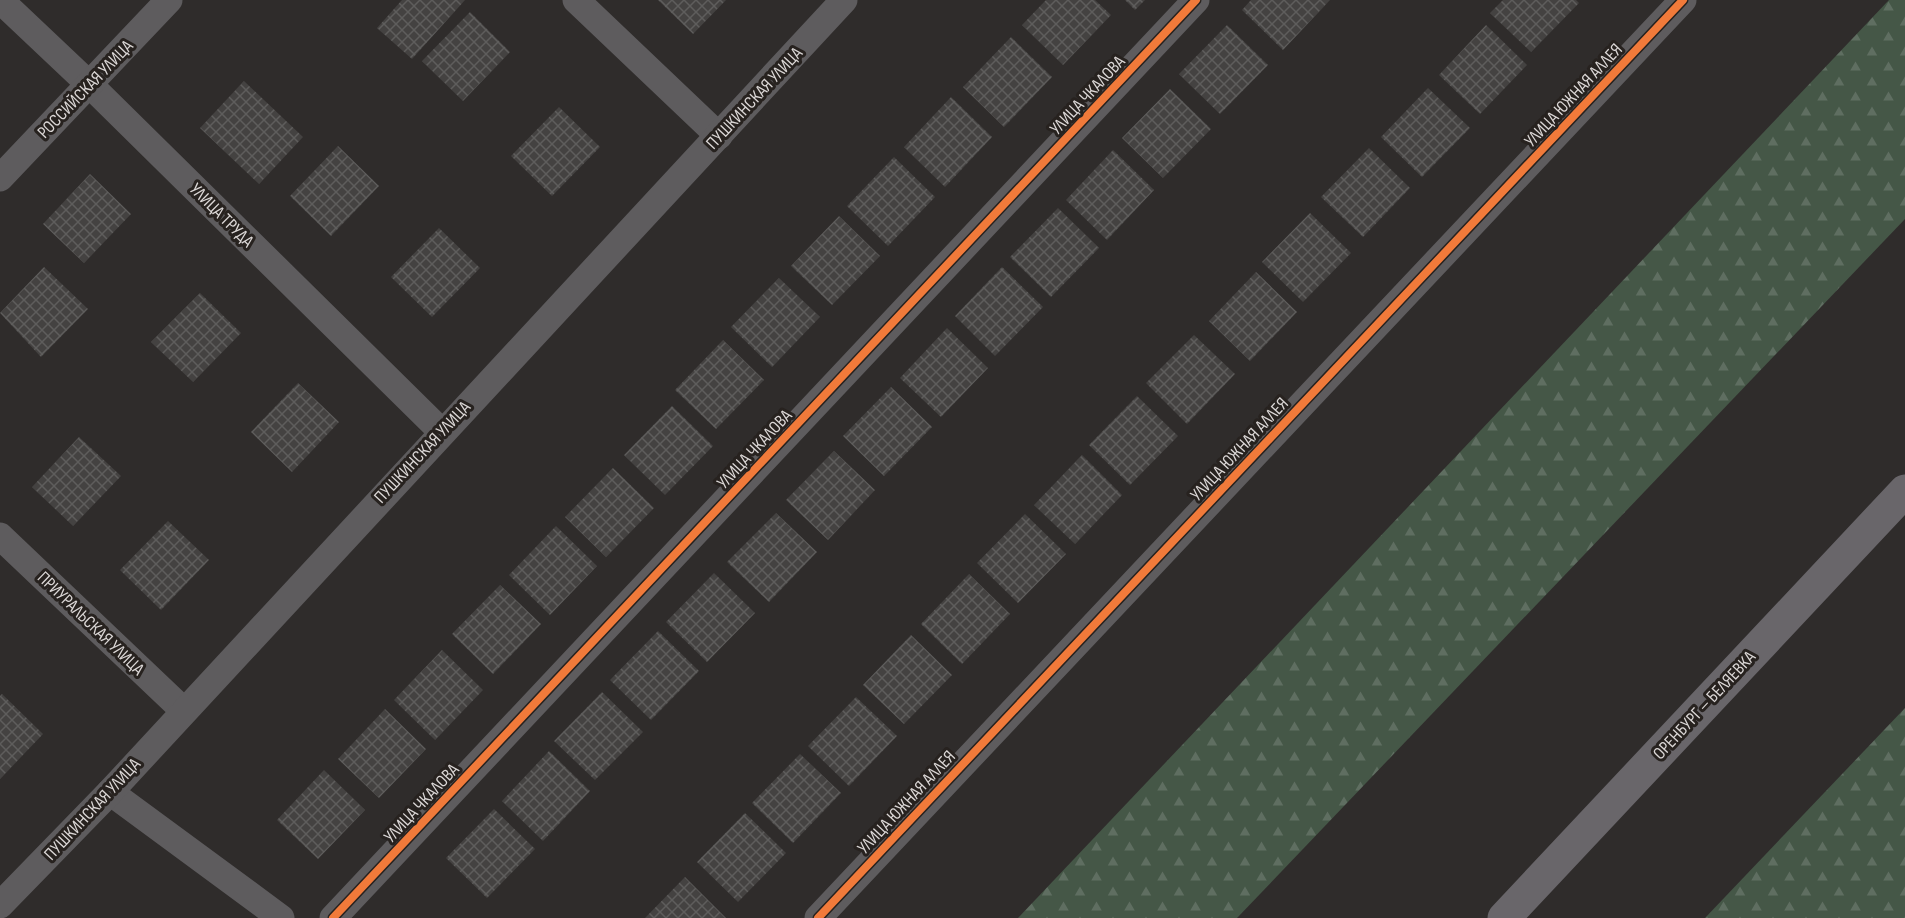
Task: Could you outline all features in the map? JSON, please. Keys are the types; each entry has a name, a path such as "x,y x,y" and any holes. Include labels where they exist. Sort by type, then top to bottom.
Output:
{"main road":[{"name":"ОРЕНБУРГ – БЕЛЯЕВКА","path":"1504,918 1905,491"}],"street":[{"name":"УЛИЦА ТРУДА","path":"0,0 90,85 441,431"},
{"name":"РОССИЙСКАЯ УЛИЦА","path":"0,178 169,0"},
{"path":"576,0 719,136"},
{"name":"ПУШКИНСКАЯ УЛИЦА","path":"0,905 110,792 441,431 844,0"},
{"name":"УЛИЦА ЧКАЛОВА","path":"333,918 1196,0"},
{"name":"УЛИЦА ЮЖНАЯ АЛЛЕЯ","path":"818,918 1683,0"},
{"name":"ПРИУРАЛЬСКАЯ УЛИЦА","path":"0,536 183,710"},
{"path":"110,792 281,918"}],"green space":[{"path":"1889,0 1905,0 1905,219 1237,918 1018,918"},
{"path":"1905,708 1905,918 1705,918"}],"building":[{"path":"402,0 465,0 412,59 377,28"},
{"path":"658,0 726,0 693,34"},
{"path":"1046,0 1095,0 1111,15 1063,65 1022,25"},
{"path":"1125,0 1145,0 1135,10"},
{"path":"1251,0 1330,0 1283,50 1242,10"},
{"path":"1503,0 1576,0 1579,3 1531,52 1490,13"},
{"path":"470,12 510,52 463,101 422,61"},
{"path":"1227,25 1268,65 1220,114 1179,74"},
{"path":"1486,25 1527,65 1480,114 1439,75"},
{"path":"1011,37 1052,77 1004,127 963,87"},
{"path":"244,81 303,137 259,184 200,128"},
{"path":"1428,88 1470,128 1422,177 1381,137"},
{"path":"1170,89 1211,129 1163,178 1122,138"},
{"path":"951,97 992,137 945,187 904,147"},
{"path":"559,107 600,147 552,196 511,156"},
{"path":"338,146 379,186 331,236 290,196"},
{"path":"1369,148 1410,188 1363,237 1321,197"},
{"path":"1113,150 1154,190 1107,240 1066,200"},
{"path":"894,157 935,197 888,246 847,206"},
{"path":"90,174 131,214 84,263 43,224"},
{"path":"1058,208 1099,248 1051,297 1010,257"},
{"path":"1310,213 1351,253 1303,302 1262,262"},
{"path":"839,216 880,256 832,305 791,266"},
{"path":"439,228 480,268 432,317 391,277"},
{"path":"44,267 88,309 41,357 0,313"},
{"path":"1002,267 1043,307 995,356 955,316"},
{"path":"1256,272 1297,312 1250,361 1209,321"},
{"path":"779,278 820,317 772,367 731,327"},
{"path":"200,293 241,333 193,382 151,342"},
{"path":"947,328 988,368 941,417 900,378"},
{"path":"1194,335 1235,374 1187,424 1146,383"},
{"path":"723,340 764,380 716,429 675,390"},
{"path":"298,383 339,422 292,472 251,432"},
{"path":"891,387 932,427 884,476 843,436"},
{"path":"1137,396 1178,436 1130,485 1089,445"},
{"path":"672,406 713,446 665,495 624,455"},
{"path":"79,437 121,476 73,526 32,487"},
{"path":"834,451 875,490 828,540 786,500"},
{"path":"1082,455 1122,495 1075,544 1034,505"},
{"path":"613,468 654,508 606,557 565,517"},
{"path":"776,513 817,552 769,602 727,562"},
{"path":"1025,514 1066,554 1018,603 977,563"},
{"path":"168,521 209,560 161,610 120,570"},
{"path":"556,526 597,566 550,615 509,575"},
{"path":"714,573 755,613 707,662 666,622"},
{"path":"969,574 1010,614 962,664 921,624"},
{"path":"500,585 541,624 493,674 452,634"},
{"path":"658,631 699,671 651,720 610,680"},
{"path":"911,635 952,675 904,724 863,685"},
{"path":"442,650 483,690 435,740 394,700"},
{"path":"602,692 643,732 595,780 554,741"},
{"path":"2,694 43,734 0,779 0,696"},
{"path":"856,697 897,736 849,786 808,746"},
{"path":"385,709 426,749 379,798 338,759"},
{"path":"549,751 590,791 543,841 502,801"},
{"path":"800,754 841,793 793,843 752,803"},
{"path":"324,770 365,810 318,859 277,820"},
{"path":"494,809 535,849 487,898 446,858"},
{"path":"745,813 786,853 738,902 697,862"},
{"path":"685,877 726,918 645,918"}],"cycle path":[{"path":"333,918 1196,0"},
{"path":"818,918 1683,0"}]}
